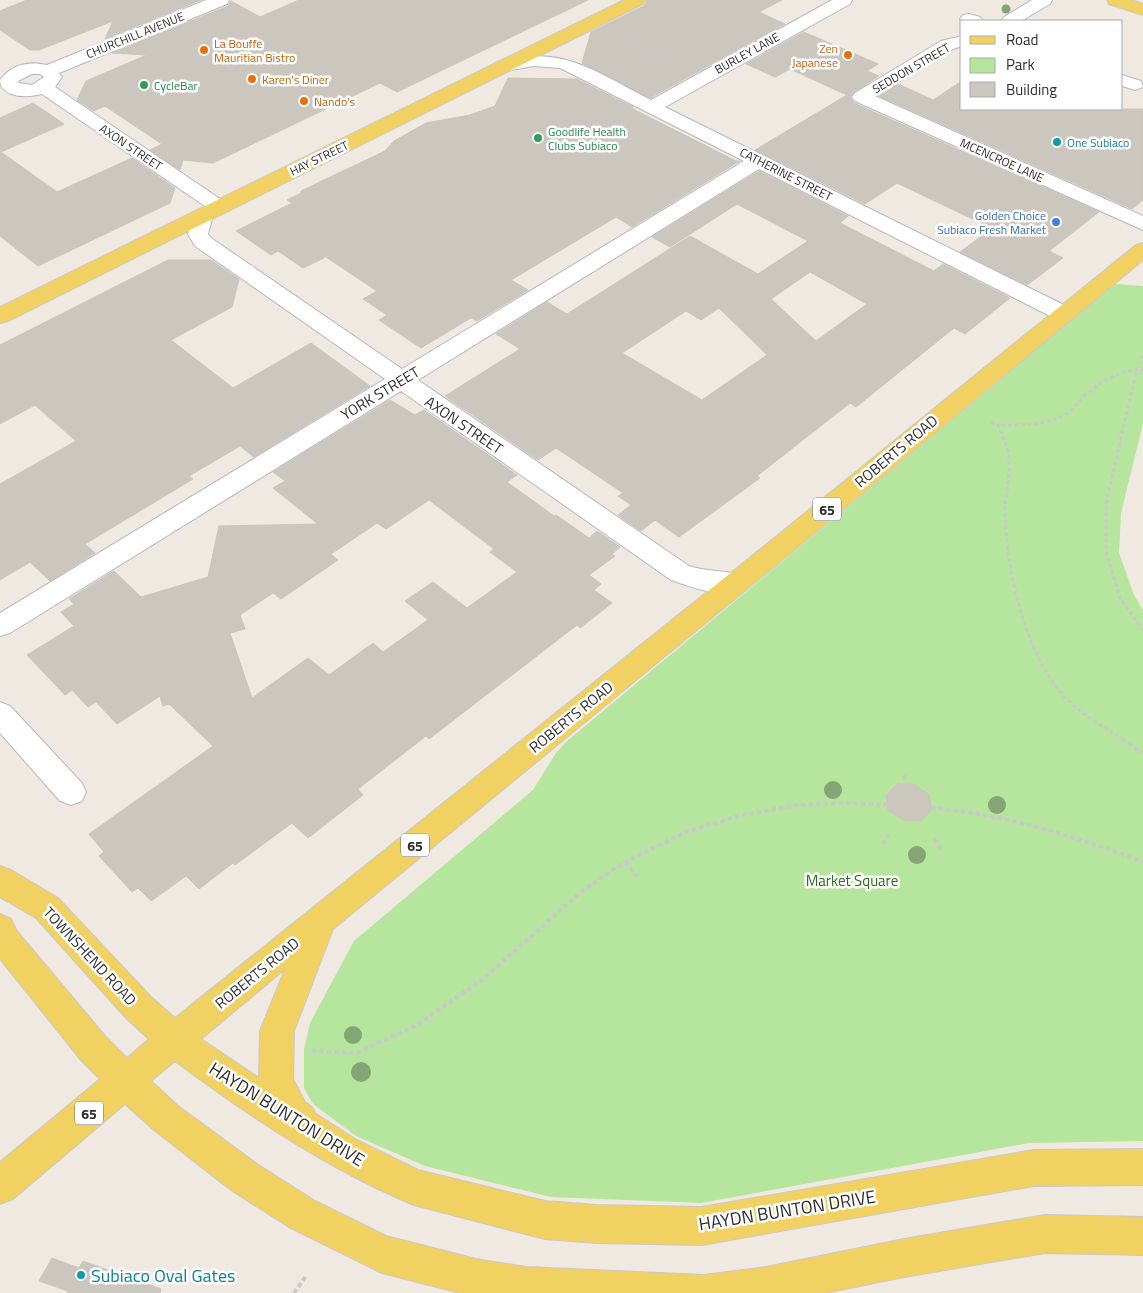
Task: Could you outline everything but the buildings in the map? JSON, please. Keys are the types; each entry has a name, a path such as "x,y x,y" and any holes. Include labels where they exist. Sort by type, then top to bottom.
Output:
{"main road":[{"name":"HAY STREET","path":"0,316 637,0"},
{"path":"1115,0 1143,10"},
{"name":"ROBERTS ROAD","path":"0,1186 175,1040 1143,249"},
{"name":"TOWNSHEND ROAD","path":"0,880 47,908 139,1008 175,1040"},
{"path":"319,923 277,1031 276,1081 293,1114 344,1153"},
{"path":"0,929 4,939 93,1048 126,1081 166,1118 244,1177 302,1214 382,1254 476,1278 526,1286 701,1293"},
{"name":"HAYDN BUNTON DRIVE","path":"175,1040 217,1071 344,1153 414,1187 545,1220 597,1224 711,1225 1034,1168 1143,1167"},
{"path":"708,1293 767,1289 904,1258 1045,1234 1143,1236"}],"street":[{"name":"CHURCHILL AVENUE","path":"46,79 220,0"},
{"name":"BURLEY LANE","path":"651,107 844,0"},
{"path":"1012,20 1044,0"},
{"name":"SEDDON STREET","path":"861,97 947,45 960,42"},
{"name":"CATHERINE STREET","path":"501,68 522,62 559,63 760,160 1064,314"},
{"path":"9,78 35,68 46,79"},
{"name":"AXON STREET","path":"46,79 211,211 198,234 202,242 400,381 680,573 704,581 735,583"},
{"name":"MCENCROE LANE","path":"861,97 1143,224"},
{"name":"YORK STREET","path":"0,626 760,160"},
{"path":"0,714 71,792"}],"path":[{"path":"614,37 702,79"},
{"path":"1143,355 1137,369 1106,503 1106,551 1120,598 1143,630"},
{"path":"991,422 998,426 1025,425 1050,420 1067,413 1106,377 1143,369"},
{"path":"998,426 1009,456 1005,515 1009,555 1017,599 1040,663 1060,692 1086,716 1143,753"},
{"path":"904,775 905,780"},
{"path":"312,1050 357,1053 415,1026 482,980 582,891 625,862 686,832 738,816 796,805 846,803 888,805"},
{"path":"931,808 959,810 1016,820 1073,836 1143,862"},
{"path":"883,844 889,834"},
{"path":"934,839 941,849"},
{"path":"625,862 639,879"},
{"path":"294,1293 306,1276"}],"green space":[{"name":"Market Square","path":"1115,284 1143,286 1143,424 1121,513 1119,553 1134,595 1143,610 1143,1141 1029,1143 701,1203 551,1197 425,1166 356,1136 313,1104 304,1088 304,1049 310,1023 354,941 533,790 556,753 566,742"}],"place":[{"name":"La Bouffe Mauritian Bistro","path":"204,50"},
{"name":"Zen Japanese","path":"848,55"},
{"name":"Karen's Diner","path":"252,79"},
{"name":"CycleBar","path":"144,85"},
{"name":"Nando's","path":"304,101"},
{"name":"Goodlife Health Clubs Subiaco","path":"538,138"},
{"name":"One Subiaco","path":"1057,142"},
{"name":"Golden Choice Subiaco Fresh Market","path":"1056,222"},
{"name":"Subiaco Oval Gates","path":"81,1275"}]}
